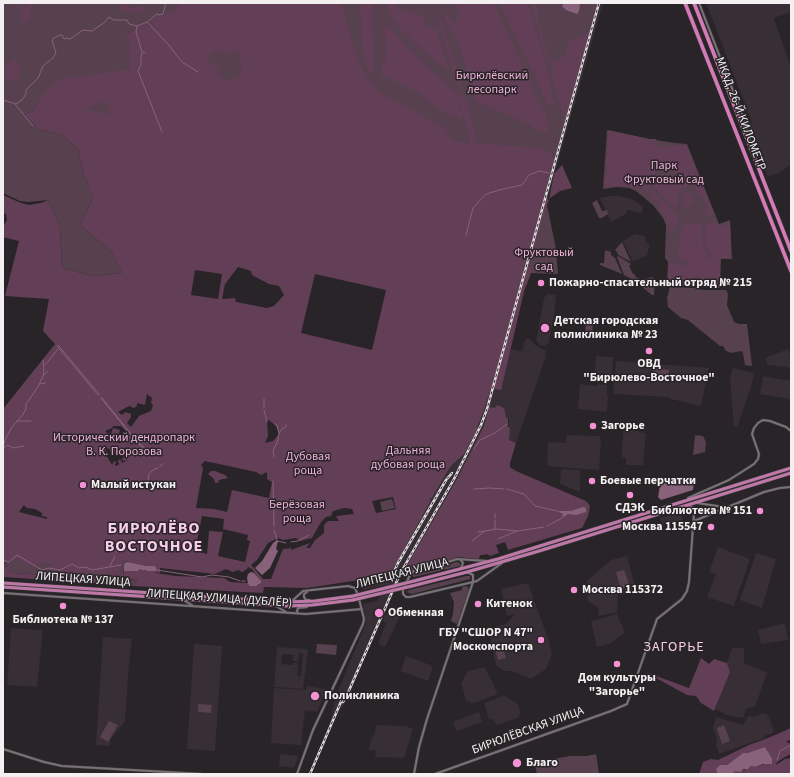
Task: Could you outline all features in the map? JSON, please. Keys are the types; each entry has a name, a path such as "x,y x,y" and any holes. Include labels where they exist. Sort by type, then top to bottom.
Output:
{"highway":[{"name":"МКАД, 26-Й КИЛОМЕТР","path":"685,3 791,271"},
{"name":"МКАД, 26-Й КИЛОМЕТР","path":"694,3 791,251"}],"main road":[{"path":"783,470 791,464"},
{"name":"ЛИПЕЦКАЯ УЛИЦА","path":"3,583 287,602 353,598 490,561 791,468"},
{"name":"ЛИПЕЦКАЯ УЛИЦА","path":"3,587 276,606 312,605 412,586 466,572 791,474"}],"street":[{"path":"699,3 746,124 753,153"},
{"path":"681,502 727,481 754,464 758,459 759,454 752,434 758,423 763,420 770,421 786,427 791,431"},
{"path":"684,506 690,506 693,509 694,521 771,490 791,487"},
{"path":"693,503 721,507 731,505"},
{"name":"БИРЮЛЁВСКАЯ УЛИЦА","path":"435,774 627,704 657,619 682,599 687,591 694,521"},
{"path":"612,523 610,527 613,528"},
{"path":"490,561 458,558 433,567 412,572 404,589 404,596 410,597 477,581 504,561"},
{"path":"458,558 463,563 460,569"},
{"path":"414,774 425,726 473,582 473,574 466,572"},
{"path":"287,602 295,599 303,591 352,586 357,589 364,621 313,730 297,774"},
{"path":"308,591 304,594 304,599 315,601"},
{"name":"ЛИПЕЦКАЯ УЛИЦА (ДУБЛЁР)","path":"3,592 294,613 316,614 362,609"},
{"path":"182,600 194,606"},
{"path":"298,612 299,608 312,605"},
{"path":"276,606 287,612"},
{"path":"3,749 62,766 202,774"}],"shaded area":[{"path":"564,3 580,3 577,14 566,10 562,6"},
{"path":"598,3 603,3 494,388 501,389 511,349 522,351 526,338 546,351 545,359 516,443 509,440 509,420 495,408 489,407 484,426 458,477 402,574 345,704 339,711 333,724 330,722 336,696 366,623 363,604 377,601 385,585 364,590 364,588 361,589 359,580 391,573 431,501 430,499 450,467 463,455 483,413"},
{"path":"706,3 791,3 791,12 774,18 791,68 791,164 782,171 768,177 748,124 752,122"},
{"path":"610,196 629,198 637,202 643,207 642,213 627,210 626,214 611,222 600,198"},
{"path":"635,234 645,236 646,242 650,245 647,255 633,262 623,241"},
{"name":"Детская городская поликлиника № 23","path":"548,294 556,295 549,343 545,346 540,345 536,341 544,298"},
{"path":"788,349 791,358 791,368 768,365 765,358"},
{"path":"596,356 613,357 612,379 594,380"},
{"path":"616,361 709,368 701,406 668,397 613,394"},
{"path":"733,368 754,373 752,384 737,427 734,426 731,392 730,377"},
{"path":"763,376 791,381 790,399 760,394"},
{"path":"580,384 597,386 598,384 607,385 607,412 578,409"},
{"path":"623,430 646,433 643,465 626,465 626,458 622,457"},
{"path":"567,435 600,436 599,470 547,466 548,442 566,443"},
{"path":"561,469 580,470 580,492 560,484"},
{"path":"661,480 694,482 693,490 661,500 658,497"},
{"path":"583,507 586,508 586,512 576,515 568,514 562,518 563,514 557,511 571,511"},
{"path":"676,514 682,517 683,520 662,525 660,518"},
{"path":"277,540 276,549 278,551 270,568 262,575 255,568 262,561 273,543"},
{"path":"718,547 750,559 734,606 707,597 716,574 709,572"},
{"path":"756,553 776,559 762,608 740,600"},
{"path":"627,556 635,586 628,594 618,595 617,612 599,616 598,608 587,600 589,589 587,581 611,560"},
{"path":"127,562 146,566 155,566 157,570 144,571 140,569 138,571 124,571 124,565"},
{"path":"251,572 254,573 261,581 261,583 256,586 250,586 248,584 248,574"},
{"path":"528,583 549,641 552,654 546,669 531,679 512,671 505,671 496,665 488,628 506,624 515,614 507,616 501,589"},
{"path":"398,612 401,614 385,647 378,644 386,623 383,622 384,615"},
{"path":"617,614 625,633 611,643 597,647 591,621"},
{"path":"785,623 788,640 761,644 758,630"},
{"path":"11,628 43,630 37,687 7,685"},
{"path":"103,637 132,639 125,721 110,740 110,746 96,745"},
{"path":"194,644 222,646 215,751 187,749"},
{"path":"277,647 308,649 303,689 274,687","holes":["299,653 303,653 301,677 297,676 298,663 293,663 293,665 281,664 282,654 294,655 293,661 298,662"]},
{"path":"732,648 744,648 744,663 767,673 755,707 747,708 743,718 727,715 715,709 730,672 727,663"},
{"path":"406,656 433,666 428,681 401,671"},
{"path":"485,667 498,694 472,704 466,700 461,683 468,671"},
{"path":"306,686 327,689 317,712 305,710 301,745 271,743 274,688 306,690"},
{"path":"503,696 518,704 521,713 518,718 497,725 493,719 489,720 484,703"},
{"path":"479,712 482,722 456,731 453,722"},
{"path":"763,713 768,715 773,728 773,733 764,736 765,738 719,754 713,727 716,717 743,725 749,715 752,717"},
{"path":"376,725 406,726 413,729 404,758 375,757 376,750 369,750 371,739 375,734"},
{"path":"765,747 772,758 772,764 763,764 755,767 751,766 747,770 744,769 740,772 736,771 731,774 717,774 716,769 720,765 727,765 743,753"},
{"path":"280,754 298,756 294,768 279,766"}],"green space":[{"name":"Бирюлёвский лесопарк","path":"3,3 598,3 544,197 549,200 547,205 556,249 558,274 531,273 524,291 501,390 491,388 478,425 531,215 145,131 34,111 24,114 38,129 62,135 78,149 83,172 93,198 80,225 111,251 122,273 93,276 62,268 60,226 48,200 28,202 20,201 3,193"},
{"path":"28,3 33,3 30,19 26,23 22,20 19,10 21,5 25,4 23,7 25,9"},
{"path":"182,3 341,3 357,57 366,76 379,92 444,128 453,141 471,143 458,94 466,100 476,136 472,143 542,148 555,158 544,197 548,199 529,267 535,273 531,273 524,291 501,390 491,388 477,427 478,428 464,454 450,467 430,499 431,501 391,573 307,588 264,587 263,593 133,586 133,583 138,581 123,576 124,570 149,570 125,561 122,561 118,581 111,582 109,584 3,577 3,566 9,567 10,572 14,573 43,575 53,569 52,565 45,563 32,566 24,564 19,559 14,558 3,564 3,409 55,344 43,331 49,299 5,296 19,241 3,237 3,226 7,220 6,214 3,213 3,195 29,205 48,200 60,226 62,268 93,276 122,273 111,251 80,225 93,198 83,172 78,149 62,135 38,129 24,114 34,111 40,98 57,80 130,69 130,44 126,34 135,31 139,26 146,24 150,27 152,20 174,11","holes":["219,50 223,54 239,52 242,67 241,74 238,77 228,80 223,79 217,71 220,68 210,63 207,58 211,53","102,101 109,105 108,116 98,111 83,111","238,267 251,271 252,275 269,284 279,286 284,295 274,306 267,308 236,302 235,298 222,299 225,284","195,270 222,274 218,299 191,295","315,274 386,290 372,350 301,333","147,394 152,398 151,403 153,405 151,411 139,416 131,427 127,423 131,417 131,414 125,412 122,415 118,412 129,406 134,408 137,406 137,403 145,405","269,420 276,426 279,434 273,441 265,443 268,436 267,421","113,426 121,426 127,432 124,435 127,437 124,436 120,443 118,443 111,437 118,437 120,430 113,428 111,434 105,431","106,448 110,449 110,451 114,452 115,454 118,451 122,456 127,455 127,458 126,456 122,458 123,461 128,460 122,463 120,459 118,461 119,464 121,463 116,466 116,462 114,461 112,465 105,453","205,461 256,472 261,475 267,472 267,479 272,482 269,498 232,490 227,512 214,509 196,508 203,468 201,465","393,497 396,509 376,513 372,501","24,505 27,508 35,509 42,513 42,516 47,517 47,519 19,512","344,508 352,509 354,514 336,516 339,521 328,521 324,525 324,533 315,540 310,548 306,548 310,543 291,550 291,548 283,549 271,579 263,579 251,565 257,560 268,543 278,538 283,540 296,538 300,541 312,538 321,522 326,517 331,516 333,511","202,516 224,519 223,529 248,535 247,540 250,541 245,562 218,556 223,532 209,531 207,554 195,551","248,567 252,569 261,583 250,586 248,583 230,582 224,578 176,576 156,573 155,572 160,573 160,568 215,574 226,569 233,572 238,570 242,572"]},
{"path":"360,3 372,3 374,73 367,68 362,49"},
{"path":"387,3 397,3 397,6 405,12 409,10 423,16 425,25 437,31 449,71 427,54 399,27 388,11"},
{"path":"454,3 494,3 535,95 547,116 548,134 478,102 475,99 459,45 444,17 446,13 454,25 460,12"},
{"path":"500,3 527,3 545,60 554,104 548,104"},
{"path":"530,3 537,3 537,16 549,59 547,59"},
{"path":"121,4 135,8 142,6 144,11 130,13 122,11 120,9"},
{"path":"438,19 442,21 463,89 457,84"},
{"path":"387,26 428,68 457,93 463,120 441,111 419,93 380,74 387,55 384,29"},
{"path":"591,31 566,117 562,112 552,76 552,63 565,56 569,42"},
{"path":"14,59 21,70 19,78 12,81 3,77 3,71"},
{"name":"Парк Фруктовый сад","path":"607,130 649,139 687,144 719,224 730,220 732,259 721,259 720,286 667,283 668,262 665,258 666,225 663,218 653,205 636,191 629,188 617,187 603,189"},
{"path":"608,130 649,139 656,139 657,142 655,143 639,139 661,147 686,145 714,213 711,216 708,216 705,201 698,193 692,181 687,177 680,177 668,167 659,171 649,180 649,190 641,187 632,188 630,186 605,187 605,176 608,171 606,162"},
{"path":"562,165 572,188 560,191 549,199 554,174"},
{"path":"667,175 685,181 689,185 687,187 680,188 676,208 655,188 655,183 660,176"},
{"path":"652,191 673,210 677,216 678,222 670,232 666,217 661,211 661,204 652,197"},
{"path":"685,191 690,194 693,201 686,209 683,208 683,195"},
{"path":"597,200 602,211 607,210 608,214 602,218 599,218 592,203"},
{"path":"714,222 719,227 730,223 731,258 720,258 720,288 670,284 668,281 669,263 685,266 690,263 688,261 679,260 678,254 680,236 682,236 681,228 686,223 700,224 702,226 701,232 703,245 708,259 712,258 705,244 705,232 708,224"},
{"path":"622,242 631,262 618,255 615,250"},
{"path":"605,250 611,252 611,255 615,258 622,274 600,265 600,263 604,263"},
{"path":"618,256 631,264 629,266 636,277 645,279 652,277 655,280 654,295 624,275 617,257"},
{"path":"670,287 703,290 726,290 728,294 727,305 734,322 739,324 747,324 752,366 745,365 743,353 741,351 731,353 726,351 723,346 720,346 688,320 681,318 668,307 667,298"},
{"path":"586,321 593,321 592,336 585,336"},
{"path":"653,368 669,370 668,379 652,377"},
{"path":"497,405 504,408 508,419 508,427 510,428 509,440 516,443 510,467 516,471 586,501 590,506 588,516 582,528 508,550 505,542 496,545 499,553 490,556 487,554 480,555 479,559 457,557 438,565 411,571 407,575 402,574 458,477 484,426 489,407 495,408"},
{"path":"695,435 703,436 706,442 705,452 693,455"},
{"path":"211,471 225,475 228,478 219,480 218,483 215,483 214,479 208,474"},
{"path":"392,499 395,508 382,511 380,502"},
{"path":"3,556 51,564 125,561 127,562 124,565 123,578 139,581 134,583 133,586 109,584 118,580 50,572 43,575 14,573 10,572 9,567 3,566 3,564 6,564"},
{"path":"456,562 460,563 460,566 414,577 412,576 414,574 436,570"},
{"path":"624,570 630,586 621,589 616,572"},
{"path":"470,576 470,579 412,594 406,592 409,590"},
{"path":"466,586 469,590 457,624 451,621 454,602 450,593 462,590 462,587"},
{"path":"502,643 506,658 498,660 494,645"},
{"path":"317,644 337,645 336,655 316,653"},
{"path":"701,658 709,664 714,659 727,663 730,672 714,711 701,703 696,696 687,695 645,672 689,688"},
{"path":"198,704 212,705 211,713 198,712"},
{"path":"109,721 118,725 108,742 100,737"},
{"path":"724,725 730,741 722,744 717,728"},
{"path":"791,728 791,739 786,742 791,744 791,754 777,762 776,765 785,759 791,758 791,774 731,774 736,771 747,770 751,766 755,767 772,762 772,758 765,747 743,753 727,765 716,769 717,774 699,774 703,762 711,759 718,760 749,745"},
{"path":"596,754 599,774 537,774 533,758 535,758 537,762 570,756 587,756"}],"waterway":[{"path":"3,100 16,104 22,100 26,94 26,90 38,78 43,66 53,58 56,53 52,40 54,38 62,35 64,39 70,39 83,30 92,31 105,22 109,17 114,20 127,20 129,24 137,26 147,22 157,14 163,14 166,3"},
{"path":"148,23 168,44 182,62 198,72"},
{"path":"137,26 136,32 142,52 145,53"},
{"path":"141,58 142,53"},
{"path":"141,59 141,64 138,71 162,132"},
{"path":"15,104 33,126"},
{"path":"466,235 473,208 486,194 522,185 529,175 539,171 549,173"},
{"path":"58,345 100,395"},
{"path":"57,346 98,395"},
{"path":"45,365 58,349"},
{"path":"3,447 12,427 22,416 26,409 26,404 38,387 43,376 43,360"},
{"path":"44,375 48,371"},
{"path":"40,384 45,383"},
{"path":"101,398 127,430"},
{"path":"102,398 127,429"},
{"path":"264,399 264,408"},
{"path":"264,410 267,422"},
{"path":"17,421 31,421"},
{"path":"275,424 277,425 279,433"},
{"path":"474,449 480,440 495,433 507,424"},
{"path":"274,457 273,451 278,440 279,433 283,428 285,428"},
{"path":"128,430 144,448"},
{"path":"128,431 143,449"},
{"path":"3,448 8,445 13,448 24,446"},
{"path":"146,485 149,474 154,469 158,468"},
{"path":"273,481 274,526"},
{"path":"147,484 152,485"},
{"path":"474,489 504,489"},
{"path":"507,489 524,494 535,506 557,511"},
{"path":"547,526 562,518"},
{"path":"495,520 495,529"},
{"path":"498,539 517,531 544,527"},
{"path":"472,541 485,531 497,529 517,531"},
{"path":"274,530 277,540"},
{"path":"478,532 485,531"},
{"path":"291,542 298,541 309,535"},
{"path":"116,552 119,541"},
{"path":"277,541 286,543"},
{"path":"3,560 9,562 17,555 42,570 49,568 60,570 72,564 79,568 86,567 92,570 121,565"},
{"path":"110,566 115,556"},
{"path":"157,570 202,577 212,575 229,577 240,581"},
{"path":"777,760 780,751 791,745"}],"railway":[{"path":"343,702 400,574 454,479 481,425 487,409 599,3"},
{"path":"391,578 398,563 446,480 452,473"},
{"path":"310,774 343,697"}],"place":[{"name":"Пожарно-спасательный отряд № 215","path":"541,283"},
{"name":"Детская городская поликлиника № 23","path":"545,328"},
{"name":"ОВД \"Бирюлево-Восточное\"","path":"649,351"},
{"name":"Загорье","path":"593,426"},
{"name":"Боевые перчатки","path":"592,481"},
{"name":"Малый истукан","path":"83,485"},
{"name":"СДЭК","path":"630,495"},
{"name":"Библиотека № 151","path":"760,511"},
{"name":"Москва 115547","path":"711,527"},
{"name":"Москва 115372","path":"574,590"},
{"name":"Китенок","path":"478,604"},
{"name":"Библиотека № 137","path":"63,606"},
{"name":"Обменная","path":"379,613"},
{"name":"ГБУ \"СШОР N 47\" Москомспорта","path":"541,640"},
{"name":"Дом культуры \"Загорье\"","path":"617,664"},
{"name":"Поликлиника","path":"315,696"},
{"name":"Благо","path":"517,763"}],"district":[{"name":"БИРЮЛЁВО ВОСТОЧНОЕ","path":"154,538"},
{"name":"ЗАГОРЬЕ","path":"674,648"}],"park label":[{"name":"Фруктовый сад","path":"544,260"},
{"name":"Исторический дендропарк В. К. Порозова","path":"124,445"},
{"name":"Дальняя дубовая роща","path":"408,458"},
{"name":"Дубовая роща","path":"308,464"},
{"name":"Берёзовая роща","path":"297,512"}]}
